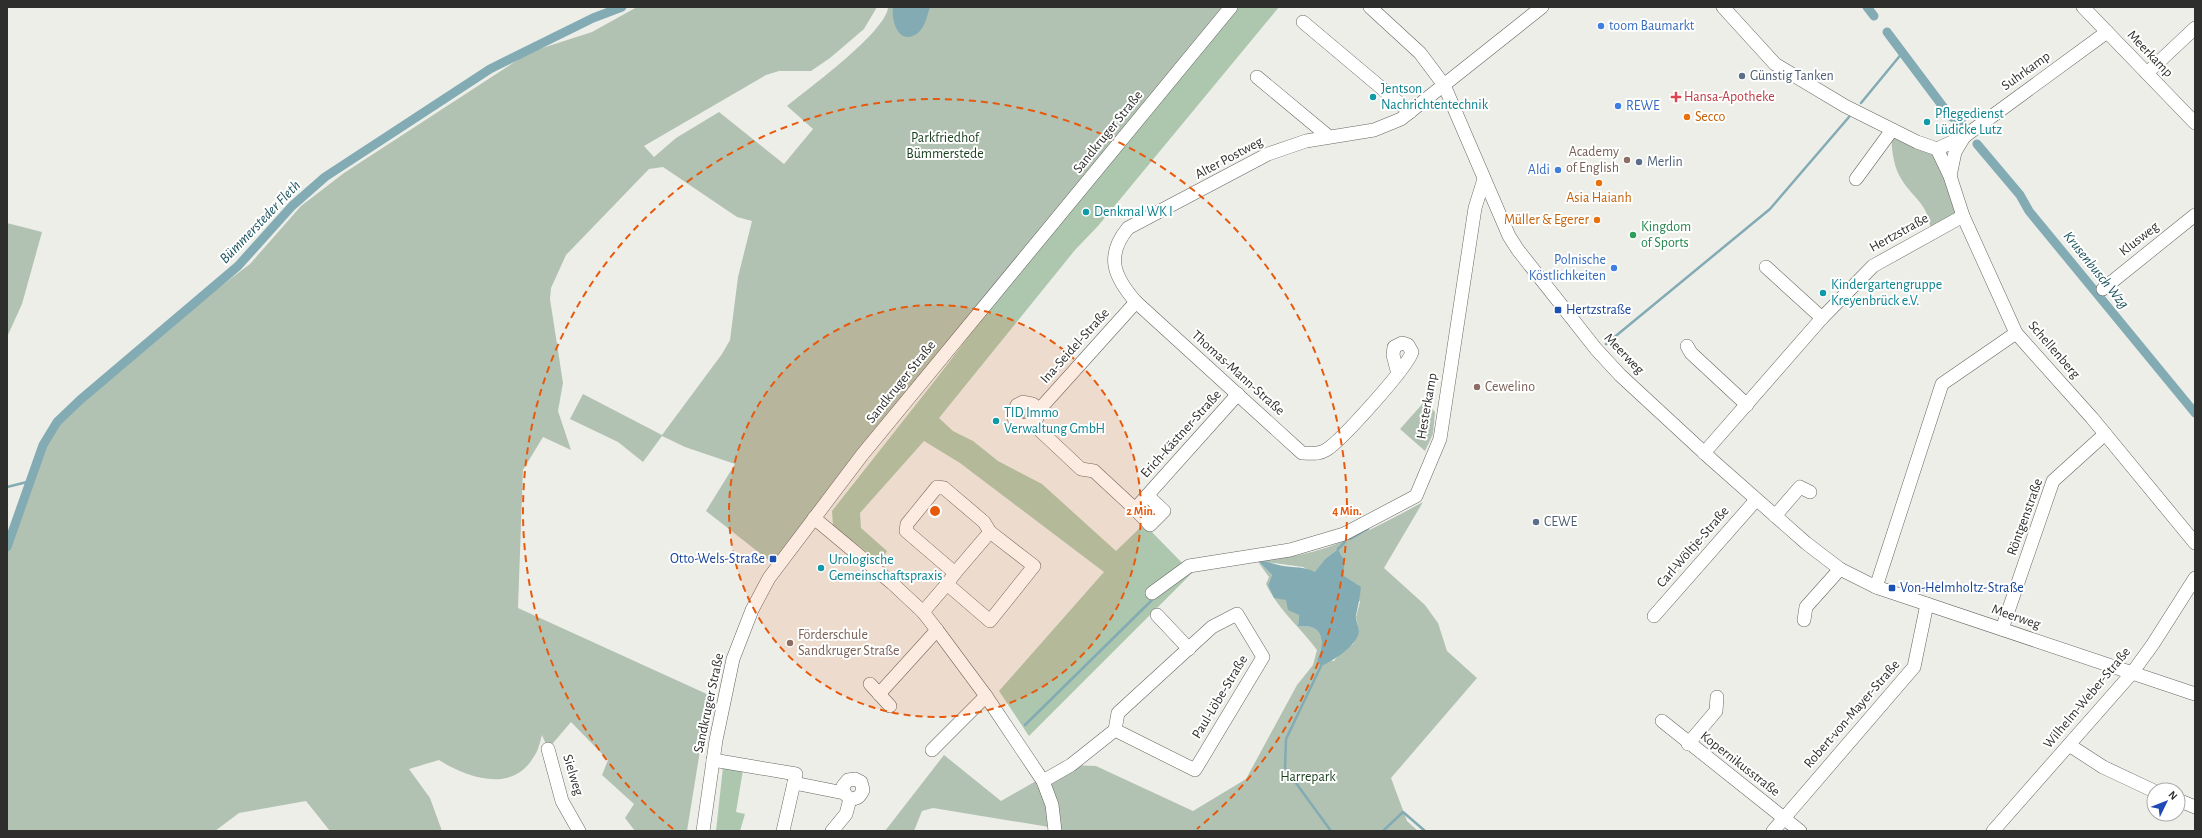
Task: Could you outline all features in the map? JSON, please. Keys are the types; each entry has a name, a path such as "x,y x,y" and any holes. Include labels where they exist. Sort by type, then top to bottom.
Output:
{"street":[{"name":"Sandkruger Straße","path":"703,831 713,760 733,659 752,610 769,578 871,443 1231,7"},
{"name":"Meerweg","path":"1370,7 1420,53 1444,85 1501,220 1518,250 1596,349 1620,375 1704,453 1806,543 1840,569 1876,586 2195,694"},
{"name":"Alter Postweg","path":"1149,218 1268,154 1306,141 1328,136 1374,130 1401,119 1542,7"},
{"path":"1723,7 1775,64 1833,99 1892,130 1937,148"},
{"name":"Meerkamp","path":"2083,7 2195,123"},
{"path":"1303,22 1410,112"},
{"path":"2147,73 2195,28"},
{"name":"Suhrkamp","path":"1937,148 1965,136 2107,32"},
{"path":"1257,77 1328,136"},
{"path":"1856,179 1892,130"},
{"name":"Suhrkamp","path":"1950,176 1955,152 1965,136"},
{"name":"Schellenberg","path":"1937,148 1950,176 1963,216 2016,333 2106,434 2195,543"},
{"name":"Hesterkamp","path":"1152,593 1189,566 1290,550 1344,534 1416,496 1440,439 1474,216 1484,179"},
{"name":"Klusweg","path":"2103,289 2195,215"},
{"name":"Hertzstraße","path":"1704,453 1822,318 1873,266 1963,216"},
{"name":"Thomas-Mann-Straße","path":"1149,218 1128,228 1121,236 1113,260 1116,274 1122,284 1136,302 1302,453 1317,454 1334,444 1398,374"},
{"path":"1766,267 1822,318"},
{"name":"Ina-Seidel-Straße","path":"1033,424 1037,418 1038,411 1136,302"},
{"path":"1876,586 1942,384 2016,333"},
{"path":"1687,346 1691,353 1747,405"},
{"name":"Erich-Kästner-Straße","path":"1135,510 1238,394"},
{"path":"1033,424 1022,426 1016,422 1013,416 1013,410 1017,405 1027,402 1033,404 1038,411"},
{"name":"Erich-Kästner-Straße","path":"1033,424 1081,469 1094,471 1150,525 1164,511 1148,496"},
{"name":"Röntgenstraße","path":"2002,629 2054,481 2106,434"},
{"path":"947,584 990,621 1034,566 990,532 979,517 944,488 937,487 907,524 906,531 955,573"},
{"path":"1775,516 1800,487 1810,492"},
{"name":"Carl-Wöltje-Straße","path":"1654,616 1756,500"},
{"path":"814,518 892,583 923,612 937,630 986,696 1043,781 1052,805 1055,831"},
{"path":"923,612 990,532"},
{"path":"1804,620 1806,607 1840,569"},
{"name":"Wilhelm-Weber-Straße","path":"1993,831 2132,673 2153,644 2195,578"},
{"name":"Robert-von-Mayer-Straße","path":"1772,831 1914,667 1927,604"},
{"name":"Paul-Löbe-Straße","path":"1237,614 1263,658 1195,770 1115,730 1118,713 1190,649 1212,627 1237,614"},
{"path":"1157,615 1190,649"},
{"path":"879,694 937,630"},
{"path":"870,684 890,706"},
{"path":"932,750 986,696"},
{"path":"1688,744 1716,710 1717,697"},
{"name":"Kopernikusstraße","path":"1662,721 1688,744 1800,831"},
{"path":"1043,781 1071,765 1115,730"},
{"path":"2069,745 2103,767 2146,787"},
{"name":"Sielweg","path":"548,749 562,800 579,831"},
{"path":"713,760 796,774 783,831"},
{"path":"794,783 847,796 846,814 832,831"}],"green space":[{"name":"Parkfriedhof Bümmerstede","path":"637,7 877,7 864,29 830,58 811,71 779,71 766,75 644,146 654,157 676,138 719,112 784,164 813,129 787,106 828,74 861,44 875,30 884,17 888,7 1231,7 776,566 706,511 735,464 685,447 662,436 643,462 618,442 570,419 583,394 662,435 722,354 730,340 738,277 752,221 737,217 663,167 649,169 566,255 551,288 550,299 563,383 558,411 571,450 543,437 523,470 518,608 709,695 687,831 635,831 625,818 634,804 602,775 608,760 571,722 548,749 542,735 535,756 524,769 513,776 501,779 476,777 450,767 439,760 409,769 430,798 442,831 330,831 306,801 239,813 215,831 7,831 7,547 43,445 57,422 80,400 172,323 250,264 301,206 344,173 530,52 592,32"},
{"path":"1231,7 1279,7 1098,226 1075,250 939,418 953,431 973,441 998,461 1042,484 1116,551 1144,524 1192,573 1029,736 999,691 1104,572 960,463 924,441 860,513 861,528 887,551 881,563 833,526 832,511 940,374 1057,220"},
{"path":"1891,136 1934,152 1960,215 1931,231 1923,206 1904,183 1895,166"},
{"path":"7,223 42,232 22,304 7,337"},
{"path":"1425,401 1435,412 1433,434 1425,451 1400,429"},
{"path":"1033,404 1029,426 1013,410"},
{"name":"Harrepark","path":"1423,502 1384,568 1425,605 1438,623 1447,651 1477,678 1391,778 1407,821 1418,831 1055,831 1055,828 933,808 922,811 914,831 885,831 944,755 1001,801 1036,781 1071,765 1096,766 1193,811 1246,779 1297,685 1313,665 1317,650 1283,611 1271,594 1266,584 1269,577 1256,559 1294,556 1331,546 1378,526","holes":["1338,549 1344,560 1344,576 1360,602 1356,617 1359,631 1353,644 1340,653 1334,661 1317,660 1322,642 1319,633 1316,629 1311,627 1298,626 1299,615 1286,600 1268,585 1272,575 1258,561 1303,567 1315,573 1325,559"]},
{"path":"723,767 743,770 736,812 745,814 740,831 716,831"}],"water":[{"path":"893,7 930,7 926,21 920,31 906,37 901,35 895,25 893,19"},
{"path":"1338,549 1344,560 1344,576 1361,587 1356,617 1359,631 1358,636 1350,647 1321,666 1317,660 1322,642 1319,633 1316,629 1311,627 1298,626 1299,615 1288,610 1286,600 1274,598 1268,585 1272,575 1258,561 1303,568 1315,572 1325,559"}],"waterway":[{"name":"Bümmersteder Fleth","path":"7,547 43,445 57,422 80,400 238,266 292,206 325,177 490,69 593,18 622,7"},
{"name":"Krusenbusch Wzg","path":"1867,7 1874,16"},
{"name":"Krusenbusch Wzg","path":"1887,32 1950,116 1963,124"},
{"path":"1861,103 1903,52"},
{"path":"1606,344 1770,209 1849,117"},
{"name":"Krusenbusch Wzg","path":"1977,144 2020,195 2029,211 2195,413"},
{"path":"7,487 31,481"},
{"path":"1350,539 1368,529"},
{"path":"1338,549 1345,542"},
{"path":"1025,725 1153,599"},
{"path":"1321,666 1286,739 1285,768 1331,831"},
{"path":"1383,831 1403,812 1425,831"}],"place":[{"name":"toom Baumarkt","path":"1601,26"},
{"name":"Günstig Tanken","path":"1742,76"},
{"name":"Jentson Nachrichtentechnik","path":"1373,97"},
{"name":"Hansa-Apotheke","path":"1676,97"},
{"name":"REWE","path":"1618,106"},
{"name":"Secco","path":"1687,117"},
{"name":"Pflegedienst Lüdicke Lutz","path":"1927,122"},
{"name":"Academy of English","path":"1627,160"},
{"name":"Merlin","path":"1639,162"},
{"name":"Aldi","path":"1558,170"},
{"name":"Asia Haianh","path":"1599,183"},
{"name":"Denkmal WK I","path":"1086,212"},
{"name":"Müller & Egerer","path":"1597,220"},
{"name":"Kingdom of Sports","path":"1633,235"},
{"name":"Polnische Köstlichkeiten","path":"1614,268"},
{"name":"Kindergartengruppe Kreyenbrück e.V.","path":"1823,293"},
{"name":"Hertzstraße","path":"1558,310"},
{"name":"Cewelino","path":"1477,387"},
{"name":"TID Immo Verwaltung GmbH","path":"996,421"},
{"name":"CEWE","path":"1536,522"},
{"name":"Otto-Wels-Straße","path":"773,559"},
{"name":"Urologische Gemeinschaftspraxis","path":"821,568"},
{"name":"Von-Helmholtz-Straße","path":"1892,588"},
{"name":"Förderschule Sandkruger Straße","path":"790,643"}]}
